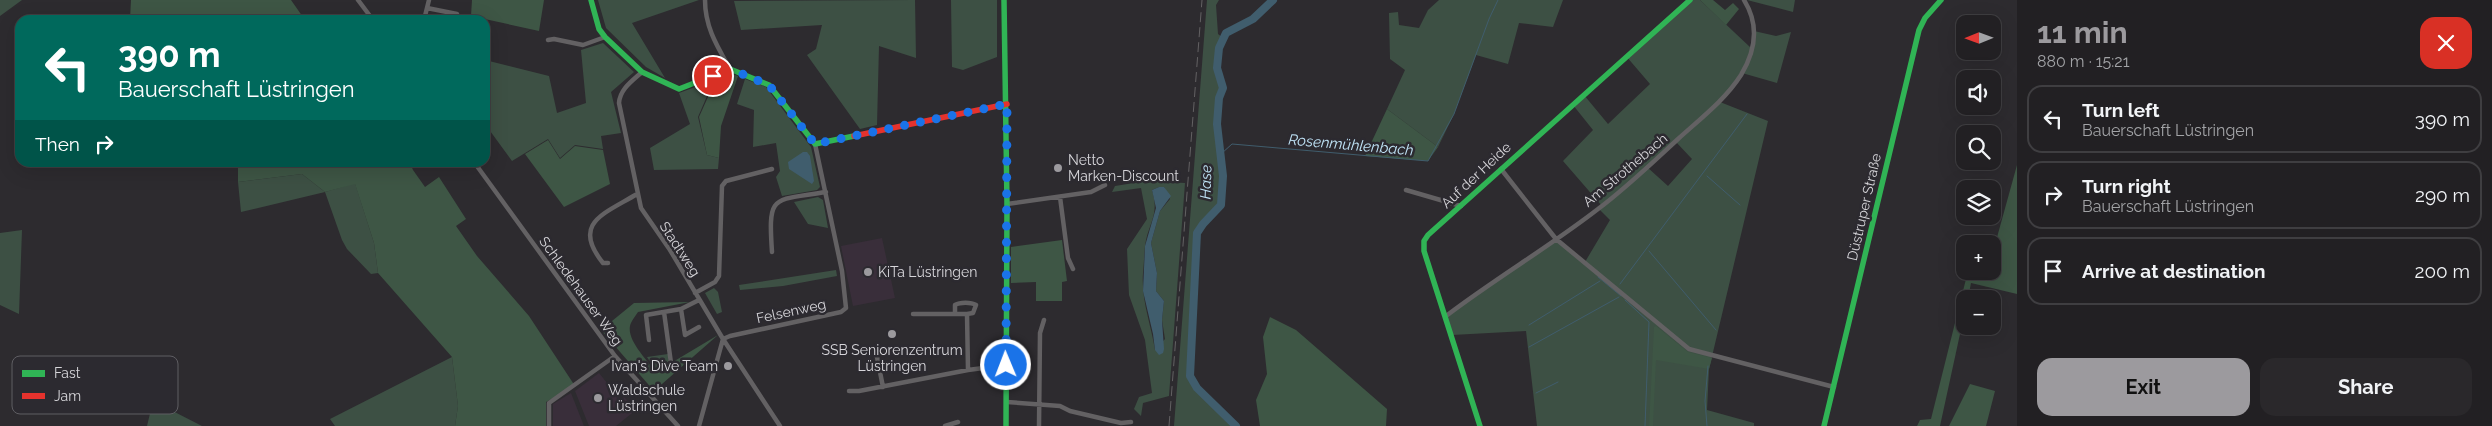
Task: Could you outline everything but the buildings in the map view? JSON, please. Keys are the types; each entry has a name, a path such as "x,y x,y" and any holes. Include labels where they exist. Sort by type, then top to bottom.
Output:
{"street":[{"path":"358,0 369,15"},
{"path":"423,0 428,4 458,14"},
{"path":"592,0 599,29 642,72 679,90 730,69"},
{"path":"705,0 705,12 711,35 730,69 769,85 815,144 1007,104"},
{"path":"1004,0 1007,104 1006,426"},
{"name":"Auf der Heide","path":"1480,426 1424,251 1424,241 1428,235 1690,0"},
{"name":"Am Strothebach","path":"1446,316 1494,280 1602,206 1669,148 1731,89 1742,72 1754,36 1754,18 1744,0"},
{"name":"Düstruper Straße","path":"1824,426 1920,30 1925,18 1941,0"},
{"path":"548,40 554,39 583,45 605,37"},
{"name":"Stadtweg","path":"642,72 624,88 619,96 641,208 670,250 723,339 780,426"},
{"name":"Felsenweg","path":"723,339 841,312 846,308 842,271 815,144"},
{"name":"Schledehauser Weg","path":"478,167 615,356 678,426"},
{"path":"695,293 715,282 718,276 722,186 726,181 772,169"},
{"path":"1501,169 1556,239 1689,349 1834,387"},
{"path":"1007,204 1091,192 1105,185"},
{"path":"1406,190 1461,206"},
{"path":"772,252 770,220 773,206 781,200 826,192"},
{"path":"608,263 603,263 593,250 589,239 590,229 596,220 637,194"},
{"path":"1060,197 1068,258 1073,269"},
{"path":"649,340 646,315 680,309 699,300"},
{"path":"913,314 955,314 967,314 976,310 976,305 973,303 958,303 955,305 955,314"},
{"path":"680,309 685,335 699,327"},
{"path":"664,312 671,363"},
{"path":"967,314 968,370"},
{"path":"1039,426 1040,333 1044,320"},
{"path":"699,426 723,339"},
{"path":"873,350 877,357 883,387"},
{"path":"549,426 549,403 615,356"},
{"path":"849,391 883,387 968,370 1006,365"},
{"path":"1006,402 1060,406 1070,411 1120,423 1131,422"},
{"path":"945,426 958,422"}],"shaded area":[{"name":"KiTa Lüstringen","path":"882,238 895,298 853,306 841,246"},
{"name":"Waldschule Lüstringen","path":"599,373 620,399 624,397 636,410 616,426 589,426 575,391"},
{"path":"571,393 584,426 553,426 553,404"}],"green space":[{"path":"0,0 22,0 0,16"},
{"path":"131,0 291,0 302,15 130,15"},
{"path":"472,0 544,0 539,31 490,20 490,15 471,15"},
{"path":"598,0 699,0 632,23 665,78 646,67 606,28"},
{"path":"915,0 916,58 879,46 877,125 860,129 807,55 816,49 822,25 741,30 734,1"},
{"path":"951,0 997,0 997,57 963,70 952,67"},
{"path":"1207,0 1219,0 1216,5 1218,34 1223,38 1219,48 1217,68 1223,88 1219,98 1217,124 1223,176 1221,205 1197,233 1189,370 1197,388 1236,426 1174,426"},
{"path":"1439,0 1563,0 1553,27 1519,23 1508,64 1476,55 1454,114 1438,147 1387,109 1405,70 1390,59 1389,13 1398,12 1399,25 1419,28 1428,10"},
{"path":"1690,0 1700,0 1751,48 1754,31 1776,36 1791,32 1777,83 1742,73 1720,102 1768,121 1709,369 1707,410 1754,423 1754,426 1537,426 1526,331 1452,335 1446,316 1556,239 1585,262 1610,220 1599,209 1602,206 1563,161 1593,130 1573,105 1584,95 1608,124 1650,84 1626,56","holes":["1676,142 1692,159 1668,186 1647,167"]},
{"path":"1700,0 1713,0 1725,10 1733,3 1739,9 1726,25"},
{"path":"1747,0 1795,0 1793,12"},
{"path":"603,43 634,72 611,92 621,133 601,136 603,149 575,145 560,158 548,139 512,161 490,131 490,61 549,76 557,113 586,103 581,50"},
{"path":"730,73 738,76 721,126 719,158 707,155 699,117 716,79"},
{"path":"745,79 766,87 811,147 820,187 817,190 782,196 776,177 780,171 776,143 753,147 754,110 737,104"},
{"path":"714,80 698,117 707,155 719,158 718,169 654,170 650,148 690,124 679,93"},
{"path":"1387,109 1438,147 1428,161 1365,156"},
{"path":"548,140 560,159 575,146 603,150 610,184 564,207 525,154"},
{"path":"2017,165 2017,294 1971,283 1970,290 1963,290 1966,280 2001,280 2001,235 1998,235"},
{"path":"238,167 412,167 425,187 439,177 466,219 456,226 477,256 529,316 575,386 546,402 546,426 455,426 458,406 452,357 378,273 374,243 355,184 325,192 302,174 238,182"},
{"path":"302,174 325,192 241,212 238,182"},
{"path":"1146,181 1185,183 1169,396 1143,403 1141,416 1134,409 1139,397 1152,393 1145,340 1129,295 1127,249 1147,219 1141,188 1112,192 1115,186","holes":["1164,187 1170,199 1160,211 1151,243 1157,273 1156,291 1164,301 1162,320 1165,339 1155,350 1145,302 1143,273 1146,238 1155,206 1152,190"]},
{"path":"355,183 374,243 378,273 371,274 347,249 325,192"},
{"path":"818,197 823,200 828,228 808,224 794,202"},
{"path":"22,230 19,314 0,305 0,233"},
{"path":"1062,240 1067,281 1062,282 1062,301 1036,301 1036,282 1011,283 1011,247"},
{"path":"836,270 837,276 783,286 740,290 739,285"},
{"path":"714,288 718,292 722,312 717,314 705,293"},
{"path":"690,302 638,312 632,321 630,332 632,338 643,357 656,372 718,335 654,391 601,330 634,303"},
{"path":"1270,317 1296,330 1387,409 1386,426 1260,426 1256,400 1267,374 1263,337"},
{"path":"1956,319 1956,335 1960,335 1940,426 1917,426 1920,420 1931,419"},
{"path":"1656,326 1688,352 1712,358 1709,369 1656,360 1653,426 1649,426 1654,327"},
{"path":"668,354 669,363 656,371 647,357"},
{"path":"452,357 458,406 455,426 335,426 330,419"},
{"path":"1970,384 1995,391 1986,426 1949,426"},
{"path":"150,414 178,414 202,426 147,426"}],"water":[{"path":"803,152 807,152 810,156 814,181 812,184 789,169 788,162"},
{"path":"1164,187 1171,196 1160,211 1151,243 1157,273 1156,291 1164,301 1162,320 1164,349 1163,353 1159,355 1155,350 1143,291 1145,246 1156,208 1152,190"}],"waterway":[{"name":"Hase","path":"1236,426 1197,388 1190,376 1197,233 1221,205 1223,176 1217,124 1219,98 1223,88 1217,68 1219,48 1226,33 1253,19 1273,0"},
{"name":"Rosenmühlenbach","path":"1221,154 1232,144 1428,161 1454,114 1489,19 1498,0"},
{"path":"1620,284 1747,114"},
{"path":"1707,176 1740,205"},
{"path":"1649,251 1716,330"},
{"path":"1598,277 1621,296"},
{"path":"1529,325 1600,281"},
{"path":"1529,347 1619,297"},
{"path":"1625,300 1649,322 1645,426"},
{"path":"1707,426 1705,401 1708,366"},
{"path":"1536,393 1558,382"}],"railway":[{"path":"1169,426 1202,0"}],"traffic: fast":[{"path":"591,0 599,29 642,72 679,89 730,69 769,85 815,144 854,136"},
{"path":"1004,0 1007,204 1006,426"},
{"path":"1480,426 1424,251 1424,241 1428,235 1690,0"},
{"path":"1824,426 1919,30 1925,18 1941,0"}],"traffic: jam":[{"path":"854,136 1007,104"}],"place":[{"name":"Netto Marken-Discount","path":"1058,168"},
{"name":"KiTa Lüstringen","path":"868,272"},
{"name":"SSB Seniorenzentrum Lüstringen","path":"892,334"},
{"name":"Ivan's Dive Team","path":"728,366"},
{"name":"Waldschule Lüstringen","path":"598,398"}],"route":[{"path":"713,76 730,69 769,85 815,144 1007,104 1006,365"}]}
